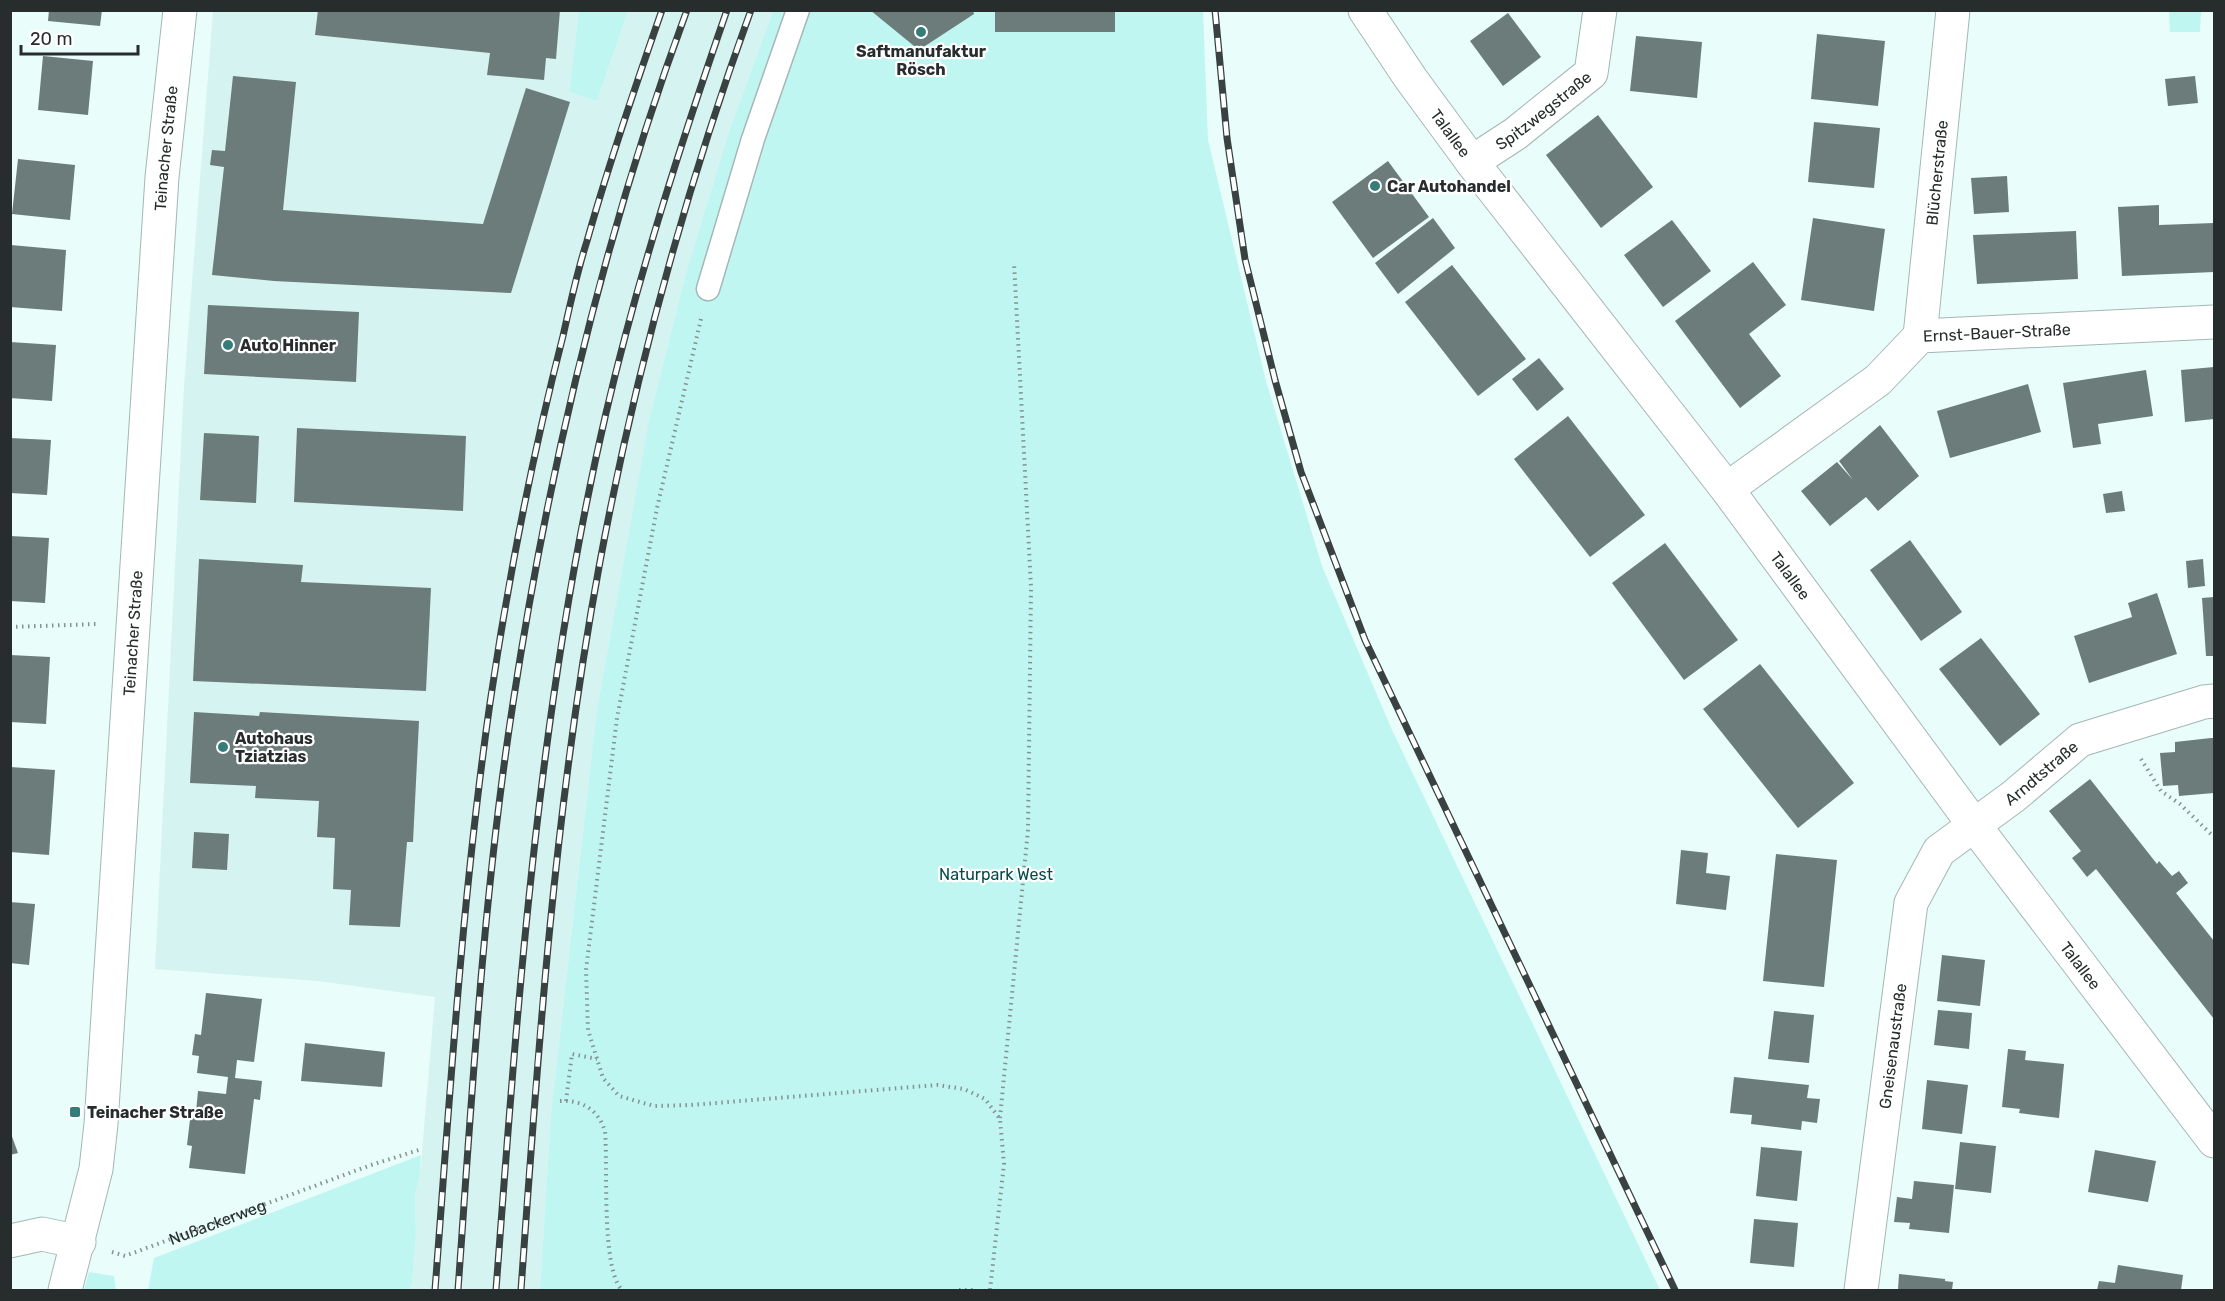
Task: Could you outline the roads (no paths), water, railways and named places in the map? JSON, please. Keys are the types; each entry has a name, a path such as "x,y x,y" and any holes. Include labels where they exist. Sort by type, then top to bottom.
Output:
{"street":[{"name":"Teinacher Straße","path":"65,1290 96,1169 101,1124 162,177 180,10"},
{"name":"Talallee","path":"1365,10 1411,79 1472,162 1726,489 1974,825 2214,1141"},
{"name":"Spitzwegstraße","path":"1472,162 1515,134 1591,73 1600,10"},
{"name":"Blücherstraße","path":"1920,336 1953,10"},
{"name":"Ernst-Bauer-Straße","path":"1726,489 1878,380 1920,336 2214,322"},
{"name":"Arndtstraße","path":"1974,825 2014,796 2080,740 2214,700"},
{"name":"Gneisenaustraße","path":"1862,1290 1911,903 1939,851 1974,825"},
{"path":"10,1241 42,1234 79,1242"}],"lane":[{"path":"708,289 753,139 798,10"}],"railway":[{"path":"435,1290 472,849 490,703 505,611 531,473 577,277 613,154 662,10"},
{"path":"458,1290 486,923 503,776 527,615 562,439 605,265 657,94 687,10"},
{"path":"496,1290 513,1069 534,849 564,630 583,521 618,362 646,260 727,10"},
{"path":"521,1290 534,1109 559,837 599,567 628,426 663,286 704,147 751,10"},
{"path":"1215,10 1227,138 1245,259 1301,472 1365,640 1675,1290"}],"place":[{"name":"Saftmanufaktur Rösch","path":"921,32"},
{"name":"Car Autohandel","path":"1375,186"},
{"name":"Auto Hinner","path":"228,345"},
{"name":"Autohaus Tziatzias","path":"223,747"},
{"name":"Teinacher Straße","path":"75,1112"}],"park label":[{"name":"Naturpark West","path":"996,874"}]}
